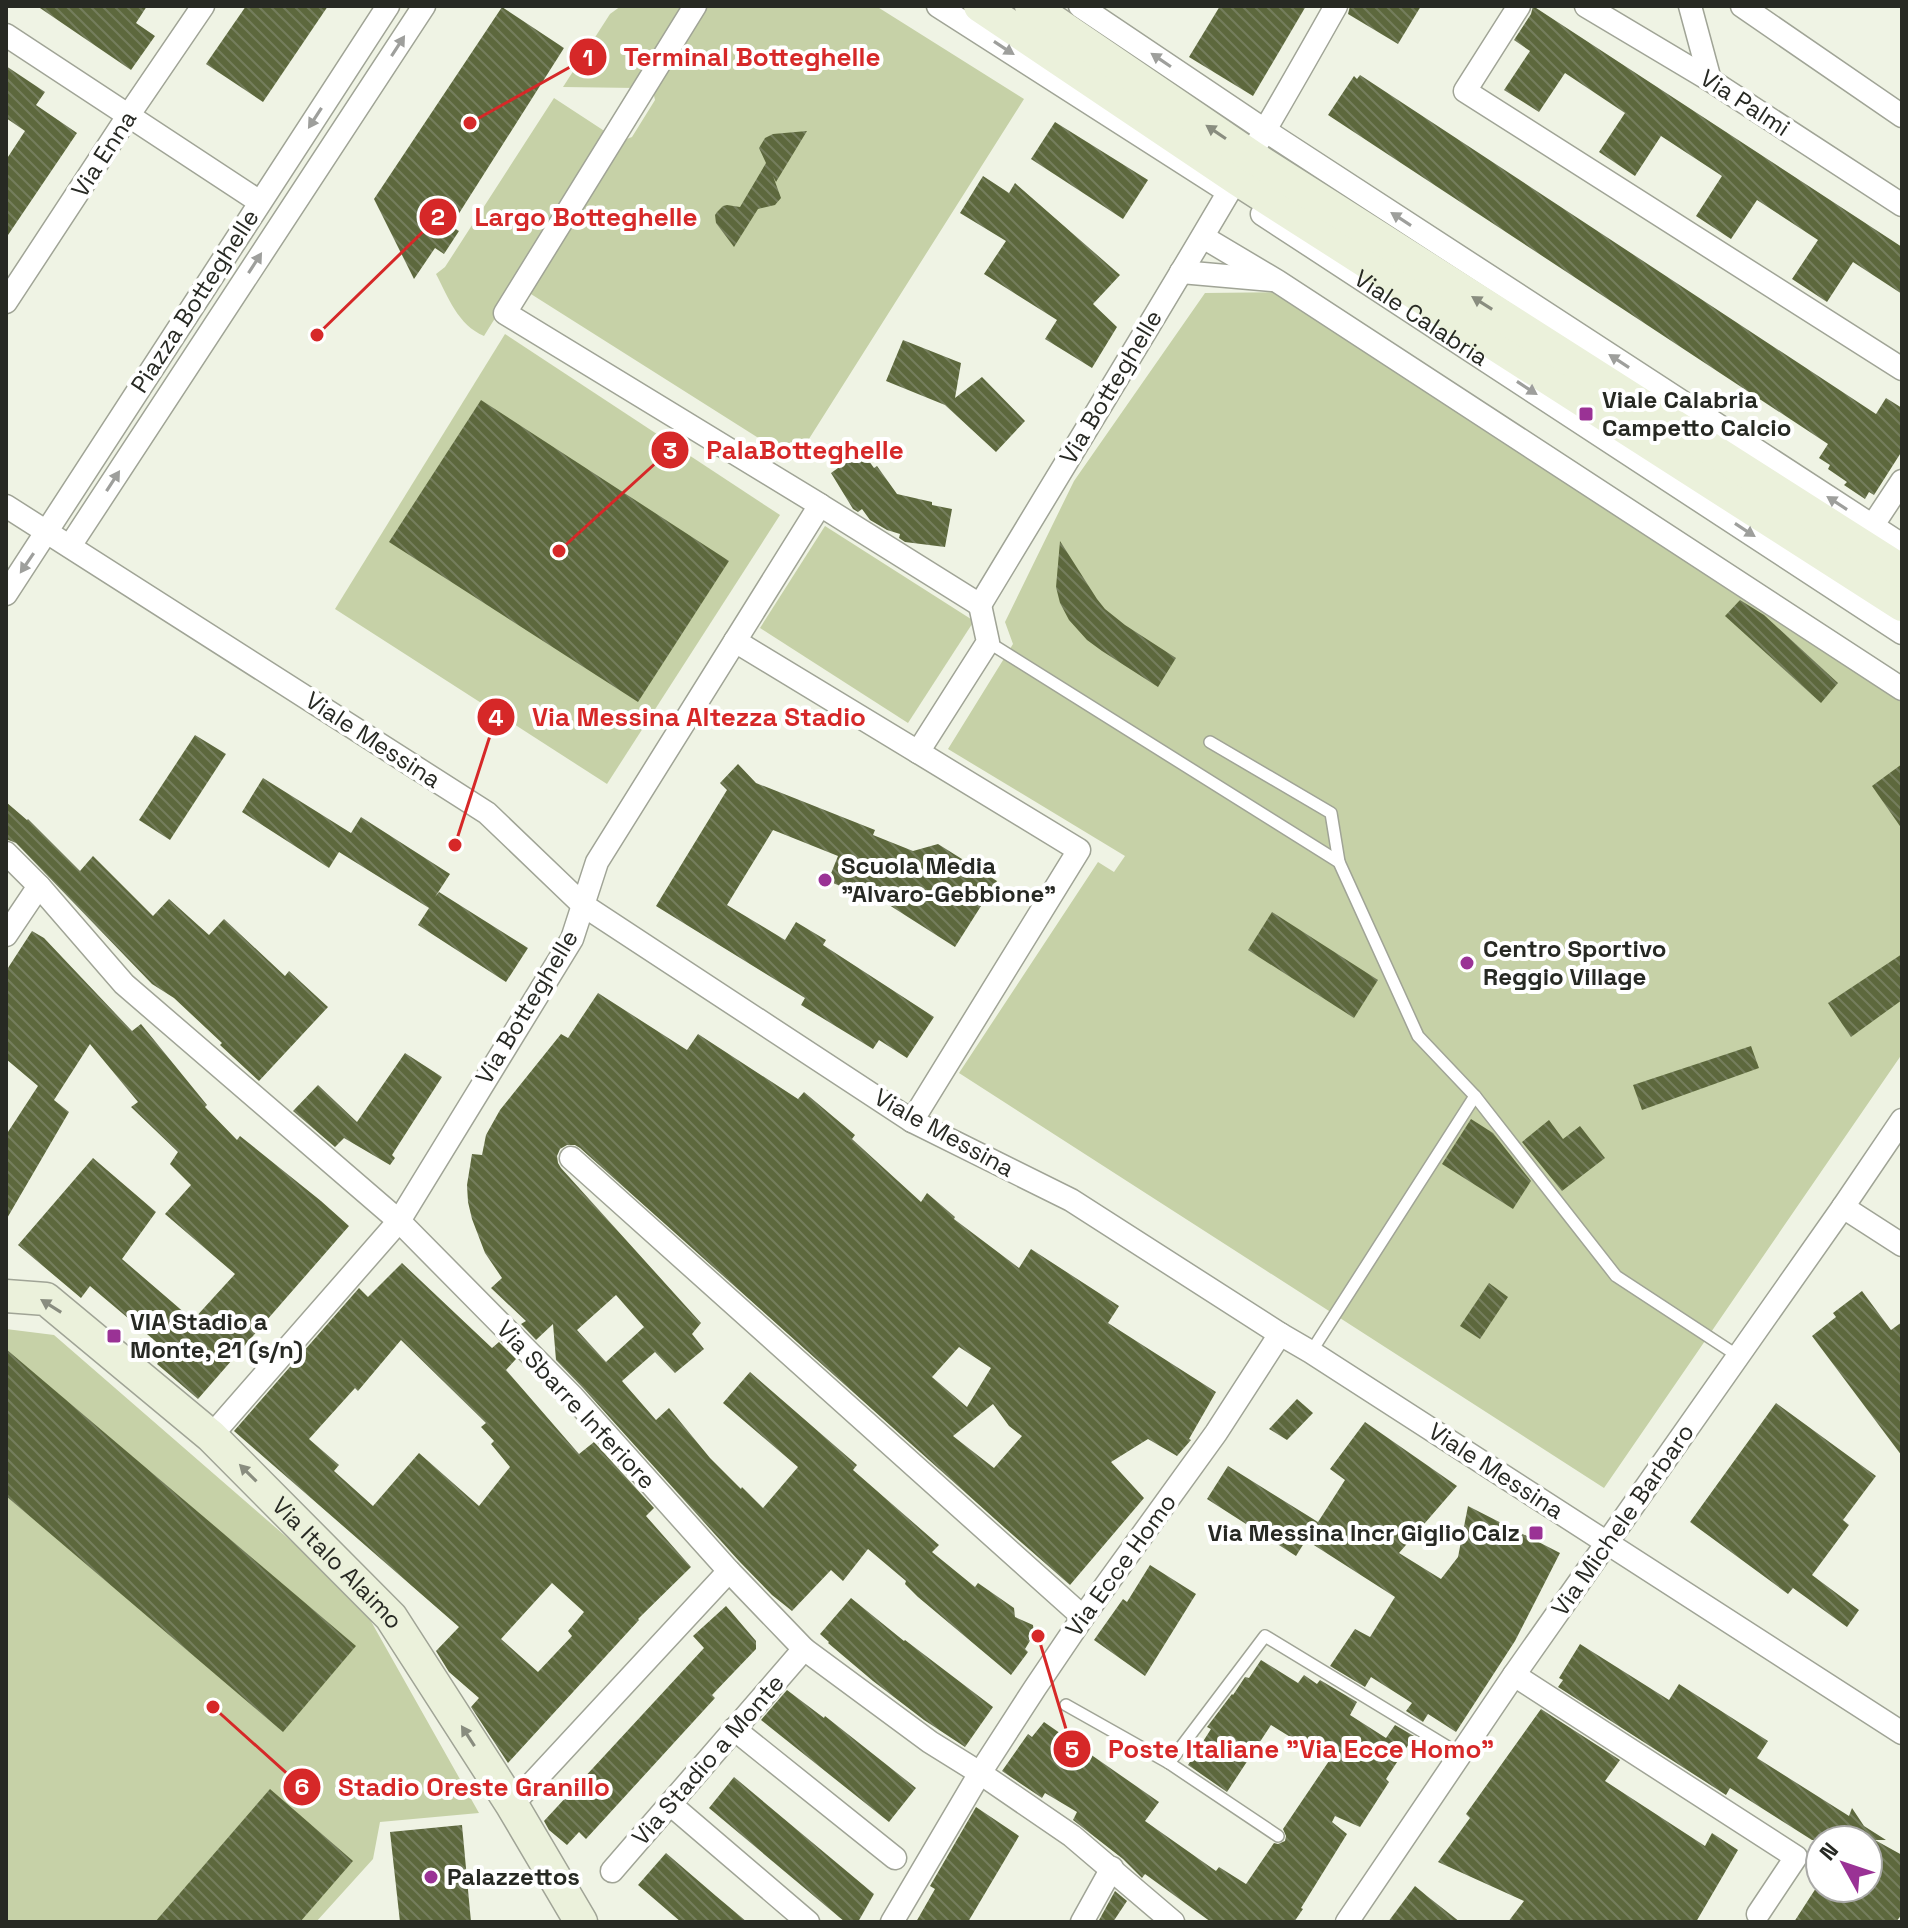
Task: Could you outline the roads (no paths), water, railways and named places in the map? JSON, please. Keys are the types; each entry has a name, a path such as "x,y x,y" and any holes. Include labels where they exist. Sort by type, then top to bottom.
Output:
{"main road":[{"name":"Viale Calabria","path":"980,6 1882,552 1902,605"},
{"name":"Viale Calabria","path":"1031,6 1246,165"},
{"name":"Via Italo Alaimo","path":"6,1296 46,1299 211,1436 391,1617 512,1805 581,1922"}],"street":[{"name":"Via Enna","path":"8,295 203,6"},
{"path":"260,202 388,6"},
{"path":"70,546 424,6"},
{"path":"695,6 505,313 980,605 988,642 918,752"},
{"name":"Viale Calabria","path":"938,6 1246,165 1902,633"},
{"name":"Viale Calabria","path":"1080,6 1246,165"},
{"name":"Via Botteghelle","path":"980,605 1246,165 1336,6"},
{"path":"1519,6 1465,91 1902,369"},
{"name":"Via Palmi","path":"1586,6 1710,80 1902,205"},
{"path":"1690,6 1710,80"},
{"path":"1742,6 1902,116"},
{"name":"Piazza Botteghelle","path":"6,35 260,202 6,594"},
{"path":"1203,237 1277,281 1902,689"},
{"path":"1181,272 1277,281"},
{"path":"1882,552 1902,481"},
{"name":"Via Botteghelle","path":"211,1436 399,1221 572,939 597,862 820,505"},
{"name":"Viale Messina","path":"6,506 487,813 583,905 912,1121 1071,1200 1902,1733"},
{"path":"735,641 1079,850 912,1121"},
{"name":"Via Sbarre Inferiore","path":"6,853 39,886 124,984 399,1221 573,1397 729,1571 804,1649 930,1742 1072,1836 1173,1922"},
{"path":"6,935 39,886"},
{"name":"Via Michele Barbaro","path":"1347,1922 1514,1675 1902,1120"},
{"path":"571,1158 1083,1617"},
{"path":"1843,1207 1902,1245"},
{"name":"Via Ecce Homo","path":"892,1922 980,1773 1083,1617 1216,1433 1280,1334"},
{"path":"512,1805 729,1571"},
{"name":"Via Stadio a Monte","path":"612,1871 804,1649"},
{"path":"1514,1675 1796,1857 1758,1914"},
{"path":"734,1729 895,1858"},
{"path":"670,1804 808,1922"},
{"path":"1082,1922 1112,1868"}],"lane":[{"path":"988,642 1339,862"},
{"path":"1210,742 1331,813 1339,862 1418,1036 1475,1096 1616,1276 1738,1356"},
{"path":"1311,1352 1475,1096"},
{"path":"1169,1763 1265,1636 1461,1755"},
{"path":"1066,1705 1169,1763 1278,1836"}],"place":[{"name":"Terminal Botteghelle","path":"470,123"},
{"name":"Largo Botteghelle","path":"317,335"},
{"name":"Viale Calabria Campetto Calcio","path":"1586,414"},
{"name":"PalaBotteghelle","path":"559,551"},
{"name":"Via Messina Altezza Stadio","path":"455,845"},
{"name":"Scuola Media \"Alvaro-Gebbione\"","path":"825,880"},
{"name":"Centro Sportivo Reggio Village","path":"1467,963"},
{"name":"VIA Stadio a Monte, 21 (s/n)","path":"114,1336"},
{"name":"Via Messina Incr Giglio Calz","path":"1536,1533"},
{"name":"Poste Italiane \"Via Ecce Homo\"","path":"1038,1636"},
{"name":"Stadio Oreste Granillo","path":"213,1707"},
{"name":"Palazzettos","path":"431,1877"}]}
